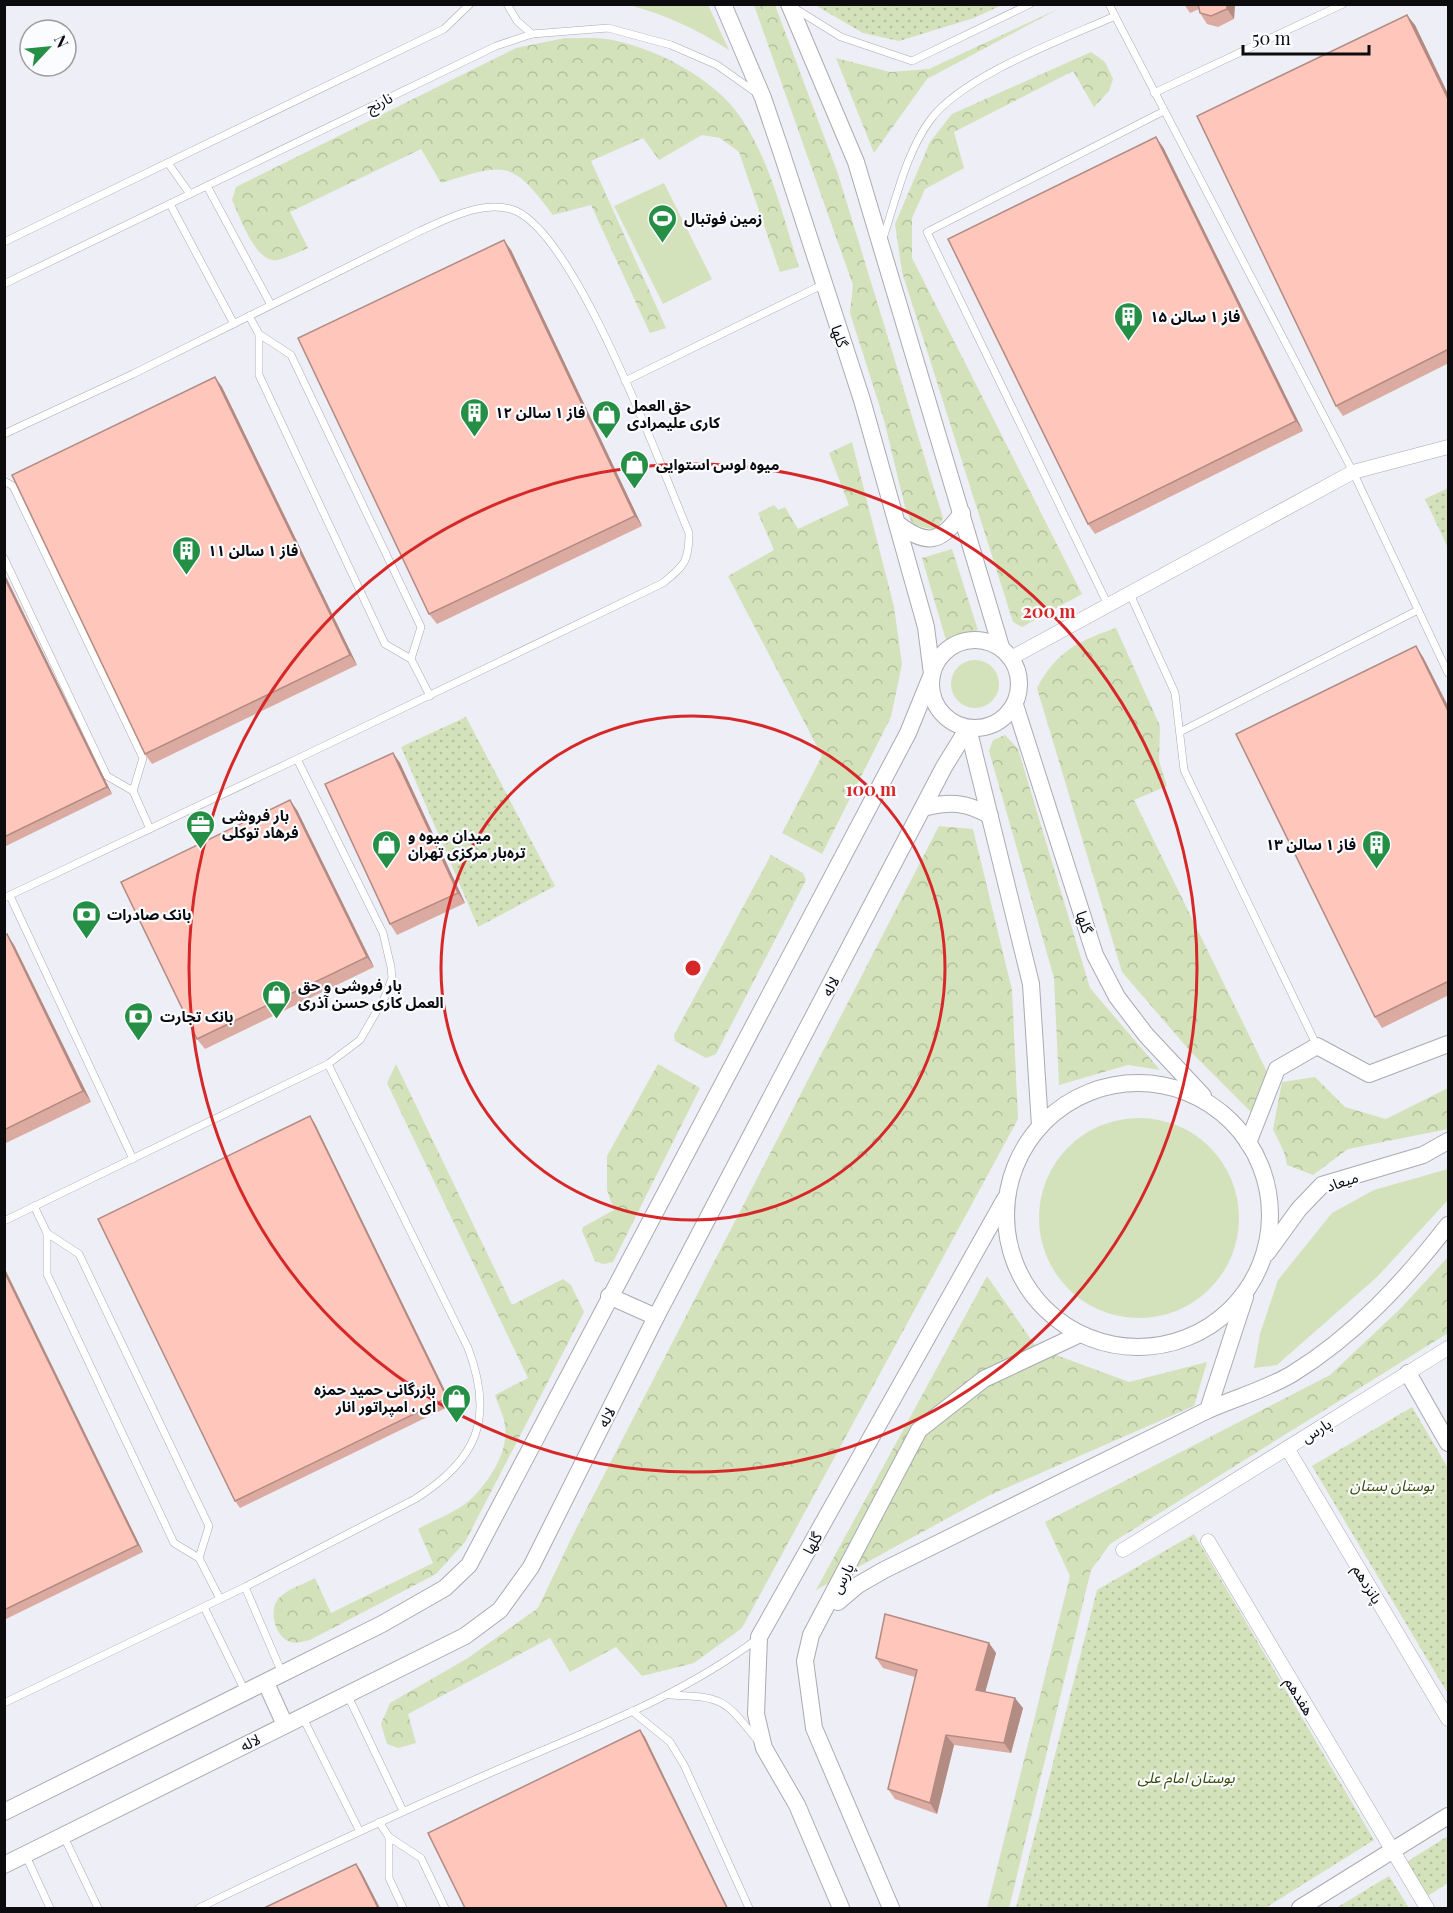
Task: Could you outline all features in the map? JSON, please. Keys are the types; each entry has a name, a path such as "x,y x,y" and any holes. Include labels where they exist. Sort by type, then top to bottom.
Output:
{"street":[{"name":"گلها","path":"723,4 763,98 861,400 926,627 932,674"},
{"path":"789,5 856,162 1006,653 1020,681 1015,705 996,724 968,728 955,724 943,715 935,703 931,689 932,674"},
{"path":"1006,653 1108,604 1353,472 1449,447"},
{"path":"898,524 921,538 930,539 948,532 962,513"},
{"path":"4,1812 382,1623 445,1588 469,1565 908,733 937,660 946,649 959,642 981,640 1006,653"},
{"name":"گلها","path":"1015,705 1095,955 1117,997 1146,1035 1214,1107"},
{"path":"968,728 1031,984 1039,1066 1040,1126"},
{"name":"لاله","path":"5,1864 26,1856 465,1636 500,1610 531,1567 656,1317 944,767 968,728"},
{"path":"923,808 959,803 971,805 990,816"},
{"path":"1248,1143 1277,1069 1317,1046 1369,1074 1449,1044"},
{"path":"1208,1410 1246,1293 1263,1259 1270,1227 1269,1195 1260,1164 1248,1143 1233,1123 1214,1107 1186,1092 1155,1084 1124,1084 1093,1091 1074,1100 1040,1126 1021,1155 1007,1196 1007,1231 1016,1265 1033,1296 1058,1321 1080,1334 1123,1347 1158,1347 1192,1337 1222,1318 1246,1293"},
{"name":"میعاد","path":"1263,1259 1299,1209 1322,1185 1424,1155 1449,1141"},
{"name":"گلها","path":"841,1908 797,1805 764,1748 756,1714 759,1637 1007,1196"},
{"name":"پارس","path":"838,1602 858,1585 884,1570 1208,1410 1291,1375 1362,1322 1425,1255 1449,1225"},
{"path":"609,1296 656,1317"},
{"name":"پارس","path":"891,1908 814,1728 805,1661 811,1635 919,1430 984,1379 1080,1334"},
{"name":"پارس","path":"1123,1550 1449,1348"},
{"path":"1408,1373 1449,1443"},
{"name":"پانزدهم","path":"1287,1448 1449,1719"},
{"name":"هفدهم","path":"1208,1540 1427,1908"},
{"path":"266,1683 285,1725"},
{"path":"1300,1908 1449,1816"}],"lane":[{"path":"4,242 444,29 470,4"},
{"path":"507,4 517,21 532,34"},
{"path":"789,5 841,37 912,61 1030,4"},
{"path":"1109,4 1353,472 1449,673"},
{"path":"1154,93 1343,4"},
{"path":"881,243 916,147 931,118 955,95 992,73 1114,15"},
{"name":"نارنج","path":"4,284 496,46 532,34 608,28 661,42 717,65 763,98"},
{"path":"1108,604 927,232 1164,111"},
{"path":"168,163 190,194"},
{"path":"207,186 271,305"},
{"path":"170,204 234,324"},
{"path":"4,434 448,219 491,207 515,211 531,222 550,242 575,278 624,381 688,532 688,553 682,567 663,583 7,897 133,1159"},
{"path":"624,381 822,285"},
{"path":"249,316 259,334 291,355 421,627 411,659"},
{"path":"259,334 259,375 264,386 386,644 411,659 430,696"},
{"path":"4,481 13,486 143,758 132,790"},
{"path":"4,558 108,776 132,790 150,829"},
{"path":"1129,592 1175,693 1184,770 1317,1046"},
{"path":"1180,732 1418,610"},
{"path":"4,1221 328,1064 360,1040 369,1027 392,978 392,967 383,933 297,759"},
{"path":"4,1703 245,1587 441,1483 458,1467 471,1446 478,1424 480,1393 477,1372 468,1348 328,1064"},
{"path":"34,1206 47,1233 47,1274 174,1543 199,1558 220,1599"},
{"path":"47,1233 79,1254 209,1526 199,1558"},
{"path":"245,1587 282,1673"},
{"path":"204,1607 245,1693"},
{"path":"199,1908 359,1830 668,1695 718,1667 759,1637"},
{"path":"668,1695 710,1697 732,1709 764,1748"},
{"path":"348,1696 403,1811"},
{"path":"632,1711 670,1742 684,1765 749,1908"},
{"path":"303,1718 359,1830"},
{"path":"379,1822 389,1837 421,1858 445,1908"},
{"path":"64,1837 98,1908"},
{"path":"389,1837 389,1878 403,1908"},
{"path":"26,1856 50,1908"}],"green space":[{"path":"629,5 708,5 729,50 681,23"},
{"path":"754,5 775,5 838,174 943,518 936,530 913,525 905,507 884,420 850,313 853,285"},
{"path":"815,5 1002,5 974,18 899,41 863,33"},
{"path":"1060,8 927,79 874,153 836,58 890,72 929,69"},
{"path":"565,38 606,39 643,49 699,77 730,103 751,135 768,171 799,267 780,272 739,152 720,138 702,135 659,160 643,138 591,161 666,328 650,333 591,205 553,215 527,184 506,170 480,172 441,183 421,149 290,212 308,248 277,260 269,259 262,255 250,238 232,200 236,187 516,48"},
{"path":"1091,52 1105,62 1113,79 1109,91 1094,107 1073,71 954,132 964,168 925,189 912,218 912,258 1082,594 1022,627 1013,622 902,272 895,224 930,142 952,114"},
{"name":"زمین فوتبال","path":"664,183 712,279 663,304 614,206"},
{"path":"852,442 894,607 902,664 891,717 822,854 782,833 822,756 728,576 774,550 758,513 774,505 778,510 785,507 798,529 849,505 829,453"},
{"path":"1448,488 1448,548 1425,499"},
{"path":"952,549 978,630 946,640 922,558"},
{"path":"1116,628 1160,726 1159,761 1167,786 1134,800 1267,1072 1251,1112 1190,1051 1122,972 1037,688 1052,665 1070,649"},
{"path":"970,660 980,660 992,667 999,679 999,689 992,701 980,708 970,708 955,697 951,689 951,679 962,664"},
{"path":"466,717 555,886 478,927 401,747"},
{"path":"1005,735 1018,749 1090,988 1160,1070 1128,1065 1059,1085 1054,978 989,751 993,740"},
{"path":"939,826 973,829 1012,990 1018,1119 742,1628 694,1663 642,1676 616,1647 570,1672 550,1638 408,1714 416,1743 398,1748 387,1744 381,1724 390,1703 468,1658 538,1608 572,1537"},
{"path":"771,855 803,873 806,880 716,1054 706,1058 675,1041 674,1035"},
{"path":"396,1064 512,1305 563,1279 571,1285 584,1312 465,1542 436,1574 310,1640 293,1643 281,1636 275,1624 275,1604 282,1595 315,1578 331,1613 433,1563 418,1529 465,1504 484,1485 496,1466 504,1446 505,1426 495,1395 528,1378 387,1083"},
{"path":"658,1064 700,1088 613,1262 603,1264 595,1261 582,1231 583,1227 614,1210 607,1190 607,1156"},
{"path":"1315,1077 1345,1107 1386,1119 1448,1088 1448,1129 1348,1149 1313,1175 1287,1165 1284,1152 1273,1129 1282,1082"},
{"path":"1129,1118 1149,1118 1177,1125 1203,1140 1217,1154 1232,1180 1239,1208 1239,1228 1232,1256 1217,1282 1203,1296 1168,1314 1149,1318 1129,1318 1101,1311 1075,1296 1061,1282 1043,1247 1039,1228 1039,1208 1046,1180 1061,1154 1075,1140 1110,1122"},
{"path":"1448,1169 1448,1200 1377,1277 1277,1365 1254,1368 1260,1334 1278,1280 1332,1213 1374,1190"},
{"path":"1448,1257 1448,1333 1110,1544 1091,1570 1009,1908 987,1908 1070,1576 1045,1522 1330,1375 1400,1309"},
{"path":"987,1276 1037,1348 1129,1382 1207,1362 1194,1406 990,1495 816,1590"},
{"name":"بوستان بستان","path":"1412,1407 1448,1468 1448,1694 1312,1466"},
{"name":"بوستان امام علی","path":"1194,1534 1374,1840 1265,1908 1016,1908 1097,1590"},
{"path":"1448,1836 1448,1883 1426,1897 1405,1863"},
{"path":"1389,1876 1409,1908 1336,1908"}],"building":[{"path":"1198,4 1227,4 1227,9 1211,16 1200,13"},
{"path":"1407,15 1449,101 1449,349 1336,406 1197,116"},
{"name":"فاز ۱ سالن ۱۵","path":"1156,137 1296,421 1088,524 948,239"},
{"name":"فاز ۱ سالن ۱۲","path":"504,240 635,516 429,614 298,338"},
{"name":"فاز ۱ سالن ۱۱","path":"215,377 350,655 145,754 12,475"},
{"path":"4,577 107,787 4,837"},
{"name":"فاز ۱ سالن ۱۳","path":"1416,646 1449,713 1449,981 1375,1017 1236,734"},
{"path":"393,753 458,893 390,924 325,784"},
{"path":"290,800 367,957 197,1039 121,882"},
{"path":"7,934 83,1091 4,1130 4,936"},
{"path":"310,1116 447,1398 235,1501 98,1219"},
{"path":"4,1271 138,1545 4,1610"},
{"path":"885,1614 989,1643 976,1690 1015,1698 1004,1743 946,1735 930,1803 888,1789 917,1670 876,1658"},
{"path":"640,1730 727,1908 465,1908 428,1833"},
{"path":"356,1864 378,1908 264,1908"}],"place":[{"name":"زمین فوتبال","path":"663,244"},
{"name":"فاز ۱ سالن ۱۵","path":"1129,342"},
{"name":"فاز ۱ سالن ۱۲","path":"474,438"},
{"name":"حق العمل کاری علیمرادی","path":"606,440"},
{"name":"میوه لوس استوایی","path":"635,490"},
{"name":"فاز ۱ سالن ۱۱","path":"187,576"},
{"name":"بار فروشی فرهاد توکلی","path":"201,850"},
{"name":"میدان میوه و تره‌بار مرکزی تهران","path":"387,870"},
{"name":"فاز ۱ سالن ۱۳","path":"1377,870"},
{"name":"بانک صادرات","path":"86,940"},
{"name":"بار فروشی و حق العمل کاری حسن آذری","path":"277,1020"},
{"name":"بانک تجارت","path":"139,1042"},
{"name":"بازرگانی حمید حمزه ای ، امپراتور انار","path":"457,1424"}]}
